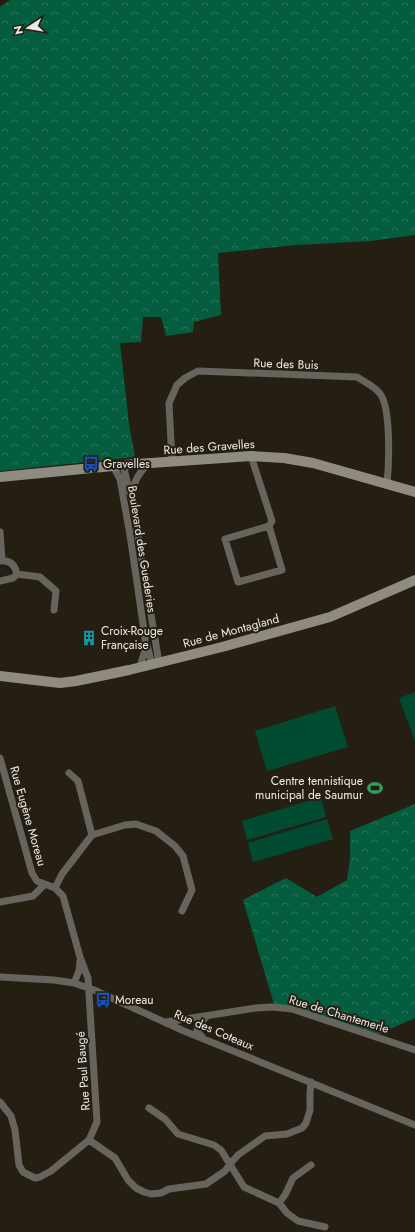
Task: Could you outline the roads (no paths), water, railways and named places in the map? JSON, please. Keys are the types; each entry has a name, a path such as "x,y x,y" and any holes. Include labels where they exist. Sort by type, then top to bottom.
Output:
{"street":[{"name":"Rue des Buis","path":"172,462 170,403 177,385 185,378 198,371 357,377 369,384 381,394 386,408 389,468 387,484"},
{"name":"Rue des Gravelles","path":"0,477 251,456 284,458 313,463 415,492"},
{"path":"251,456 272,520 269,526 282,570 238,582 225,539 269,526"},
{"name":"Boulevard des Guederies","path":"148,464 140,471 132,488 132,499 155,664"},
{"name":"Boulevard des Guederies","path":"118,466 132,499"},
{"name":"Boulevard des Guederies","path":"118,466 145,637 145,650 140,667"},
{"path":"0,532 1,560 8,561 16,567 17,574"},
{"path":"0,581 13,578 17,574"},
{"path":"17,574 40,577 56,591 54,610"},
{"name":"Rue de Montagland","path":"0,676 76,682 155,664 330,617 415,580"},
{"name":"Boulevard des Guederies","path":"145,637 155,664"},
{"name":"Rue Eugène Moreau","path":"0,758 32,873 37,880 44,885"},
{"path":"70,773 78,781 92,835"},
{"path":"55,888 62,874 92,835 125,825 136,824 156,831 175,846 183,856 192,890 182,912"},
{"path":"0,902 33,896 44,885 55,888 63,896 80,957 88,978 88,987"},
{"path":"74,983 79,971 80,957"},
{"name":"Rue des Coteaux","path":"0,977 54,980 88,987 186,1031 415,1125"},
{"name":"Rue Paul Baugé","path":"0,1102 11,1116 15,1130 19,1166 23,1172 35,1178 46,1174 89,1140 97,1122 97,1113 88,987"},
{"name":"Rue de Chantemerle","path":"165,1022 256,1008 272,1007 292,1009 415,1050"},
{"path":"203,1038 197,1031 198,1025 207,1016"},
{"name":"Rue de Chantemerle","path":"186,1031 207,1016"},
{"path":"186,1031 186,1026 196,1018"},
{"path":"89,1140 115,1158 128,1180 136,1188 151,1194 161,1193 169,1189 206,1184 225,1171 238,1155 264,1136 287,1134 302,1128 306,1123 310,1110 311,1082"},
{"path":"148,1108 165,1119 178,1134 214,1145 221,1150 244,1187 279,1203 287,1213 298,1221 325,1227"},
{"path":"279,1203 285,1195 293,1178 311,1165"}],"place":[{"name":"Gravelles","path":"91,464"},
{"name":"Croix-Rouge Française","path":"89,638"},
{"name":"Centre tennistique municipal de Saumur","path":"375,788"},
{"name":"Moreau","path":"103,1000"}]}
